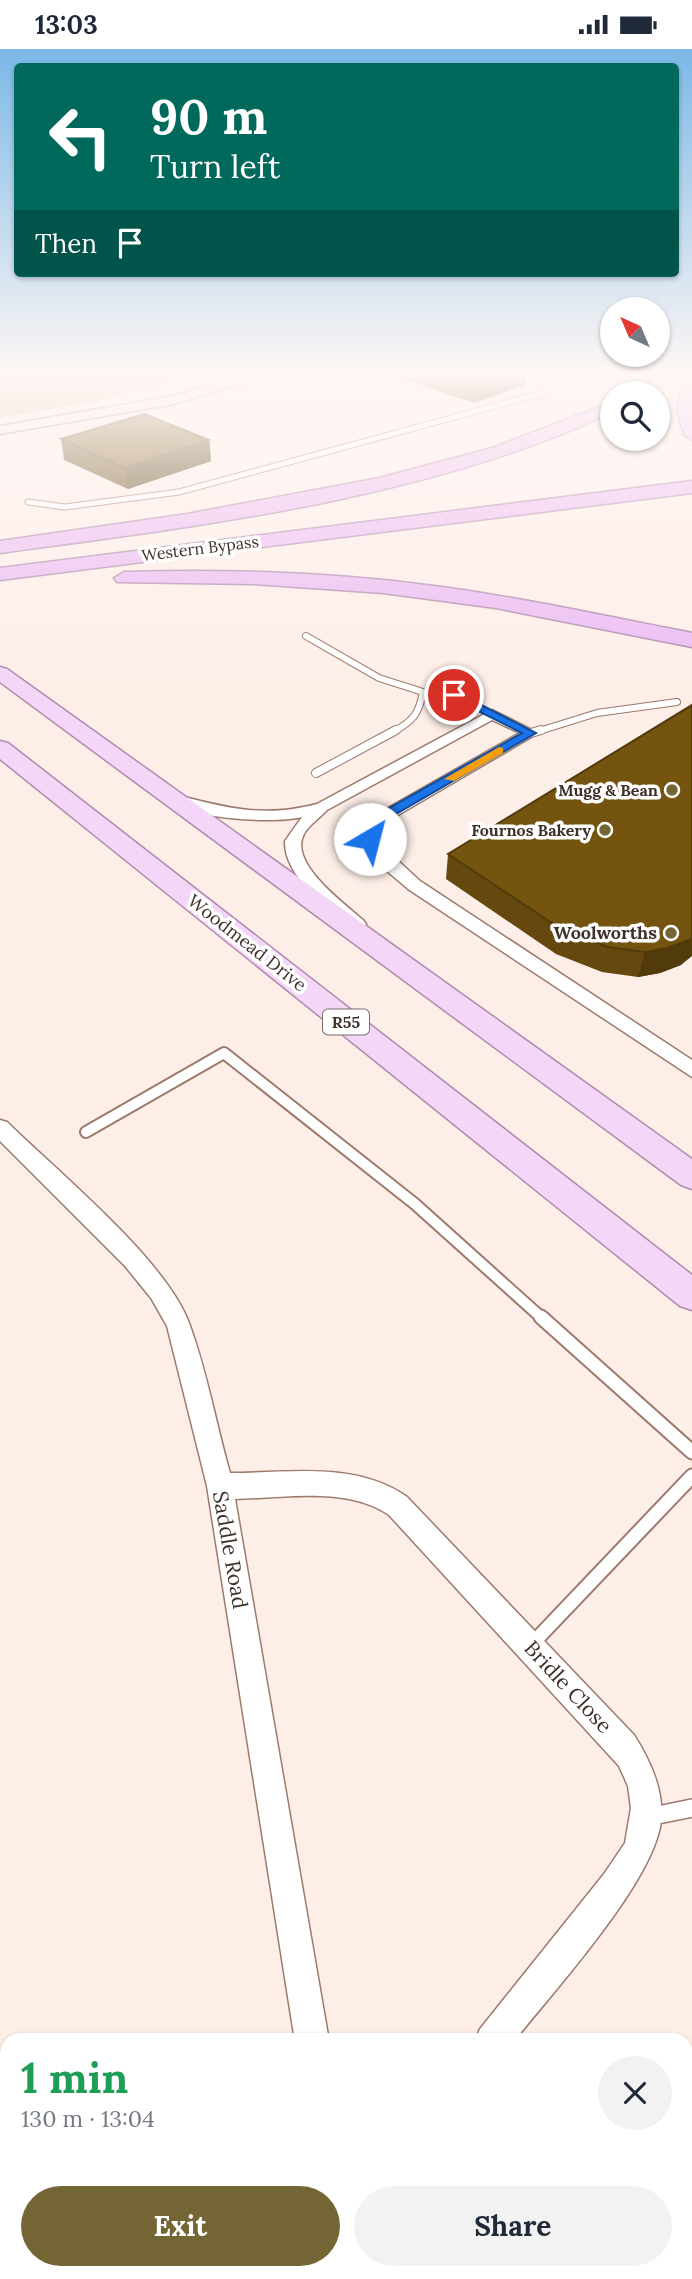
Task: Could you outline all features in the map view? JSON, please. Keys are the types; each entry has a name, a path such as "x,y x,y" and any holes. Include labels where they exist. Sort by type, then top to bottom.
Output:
{"highway":[{"path":"0,547 146,528 368,487 409,476"},
{"path":"514,494 629,476"},
{"name":"Western Bypass","path":"0,557 514,494 688,477"},
{"name":"Western Bypass","path":"0,574 688,477"},
{"path":"0,585 135,578 298,580 410,590 533,609 692,642"}],"main road":[{"path":"0,673 692,1176"},
{"name":"Woodmead Drive","path":"0,748 692,1296"}],"street":[{"path":"391,957 300,869 292,855 293,841 303,825 322,807 492,714 531,733"},
{"path":"531,733 380,819 370,833 371,843 414,885 692,1070"},
{"path":"166,796 197,808 231,815 271,818 322,807"},
{"name":"Saddle Road","path":"0,1128 133,1259 159,1291 178,1324 220,1486 312,2033"},
{"name":"Bridle Close","path":"220,1486 349,1485 381,1494 398,1506 530,1646 623,1746 635,1764 644,1784 646,1818 638,1851 627,1869 498,2033"}],"lane":[{"path":"28,502 48,506 74,506 179,492 237,476"},
{"path":"306,636 379,678 423,692 454,695 492,714"},
{"path":"316,773 411,722 420,712 423,692"},
{"path":"531,733 597,713 677,702"},
{"path":"86,1132 224,1053 415,1204 692,1452"},
{"path":"530,1646 692,1476"},
{"path":"646,1818 692,1808"}],"building":[{"path":"692,705 692,938 689,940 645,952 608,947 561,929 448,854"}],"slow traffic":[{"path":"450,779 499,751"}],"place":[{"name":"Mugg & Bean","path":"672,790"},
{"name":"Fournos Bakery","path":"605,830"},
{"name":"Woolworths","path":"671,933"}],"route":[{"path":"370,839 373,826 380,819 531,733 454,695"}]}
